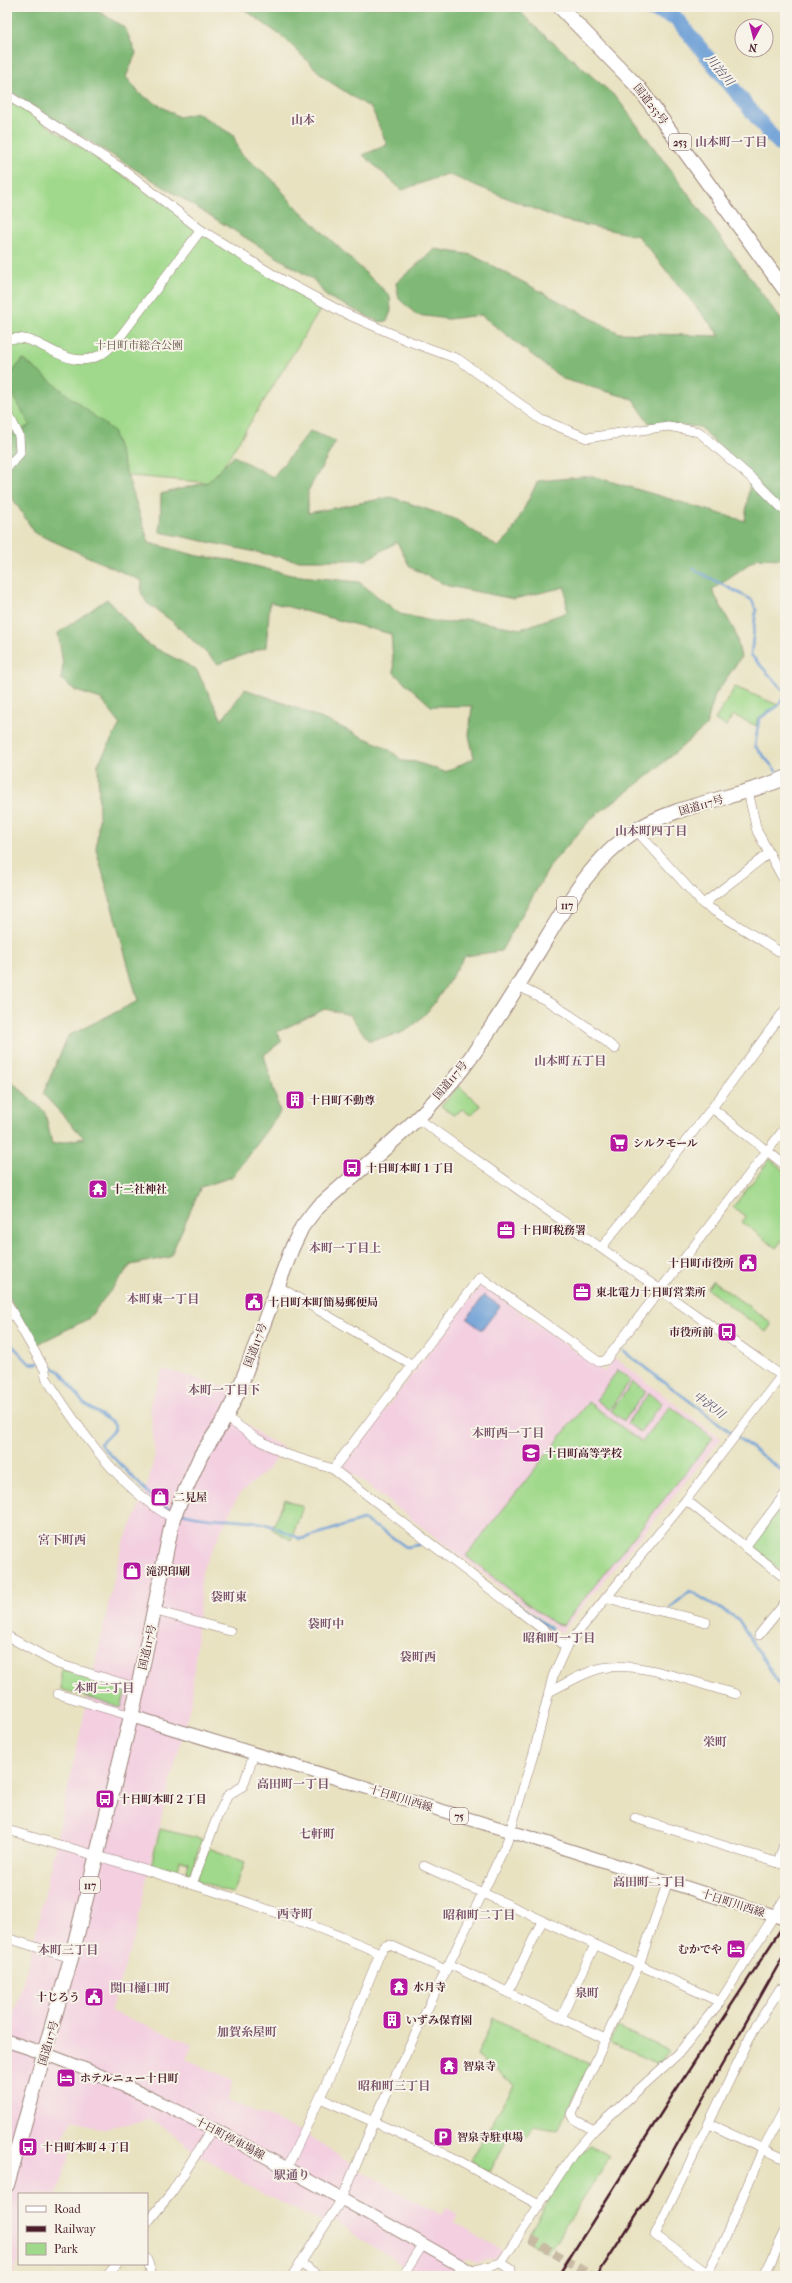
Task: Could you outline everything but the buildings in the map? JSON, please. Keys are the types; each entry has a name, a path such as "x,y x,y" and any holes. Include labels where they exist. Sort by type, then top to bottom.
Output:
{"highway":[{"name":"国道253号","path":"560,7 639,88 785,290"},
{"name":"国道117号","path":"7,2185 72,1958 132,1716 156,1611 173,1518 201,1455 226,1417 238,1392 276,1285 300,1232 315,1210 417,1118 462,1068 518,986 578,887 606,855 636,830 671,814 748,791 785,778"}],"main road":[{"name":"十日町川西線","path":"132,1716 511,1832 780,1917"},
{"name":"十日町停車場線","path":"7,2041 45,2053 165,2104 287,2168 423,2244 470,2274"}],"street":[{"path":"7,95 124,170 201,230 277,277 342,312 458,359 542,420 558,428 587,438 668,426 699,432 755,480 785,511"},
{"path":"7,340 14,337 31,340 55,354 70,359 85,360 101,355 117,341 201,230"},
{"path":"7,411 19,436 20,453 7,468"},
{"path":"748,791 757,830 785,882"},
{"path":"636,830 703,904 785,955"},
{"path":"703,904 769,853"},
{"path":"518,986 543,998 584,1023 615,1049"},
{"path":"601,1248 712,1108 785,1010"},
{"path":"712,1108 785,1165"},
{"path":"292,2276 342,2199 374,2121 511,1832 534,1752 553,1676 566,1647 686,1500 784,1375 660,1290 417,1118"},
{"path":"333,1469 480,1277 599,1362 606,1360 785,1128"},
{"path":"276,1285 413,1366"},
{"path":"7,1303 45,1370 46,1378 88,1441 137,1493 157,1509 173,1518"},
{"path":"226,1417 254,1437 285,1454 333,1469 566,1647"},
{"path":"745,1547 785,1494"},
{"path":"686,1500 785,1578"},
{"path":"606,1597 632,1606 660,1610 706,1622"},
{"path":"759,1635 785,1603"},
{"path":"156,1611 230,1632"},
{"path":"7,1636 58,1664 138,1688"},
{"path":"549,1692 600,1668 614,1666 647,1669 736,1694"},
{"path":"58,1694 132,1716"},
{"path":"192,1884 218,1815 228,1795 243,1786 254,1754"},
{"path":"635,1818 781,1864 785,1841"},
{"path":"7,1830 192,1884 336,1934 380,1953"},
{"path":"424,1866 720,2002"},
{"path":"594,2130 575,2120 572,2114 639,1965 668,1881"},
{"path":"470,2274 501,2263 573,2154 594,2130 678,2054 720,2002 780,1917 785,1898"},
{"path":"508,1992 542,1921"},
{"path":"7,1938 72,1958"},
{"path":"287,2168 320,2098 380,1953 385,1946 390,1945 508,1992 605,2040"},
{"path":"561,2018 595,1945"},
{"path":"785,1990 780,1989 753,2031 727,2082 709,2124 655,2235 708,2275 723,2244 763,2149 785,2108"},
{"path":"320,2098 450,2156 539,2205"},
{"path":"709,2124 785,2159"},
{"path":"148,2222 172,2192 212,2129"},
{"path":"764,2276 782,2247 785,2232"},
{"path":"404,2276 423,2244"},
{"path":"148,2263 152,2276"},
{"path":"300,2263 319,2276"},
{"path":"501,2263 510,2269 508,2276"},
{"path":"107,2276 116,2265"}],"shaded area":[{"name":"十日町高等学校","path":"481,1284 604,1372 615,1358 721,1439 561,1633 342,1466"},
{"path":"163,1369 245,1393 235,1415 263,1437 284,1448 268,1469 238,1496 202,1571 192,1698 149,1867 135,1935 110,2011 193,2044 186,2059 233,2080 227,2100 303,2132 360,2170 441,2215 446,2208 457,2214 453,2222 503,2250 501,2255 479,2263 466,2259 457,2276 418,2276 333,2220 322,2222 257,2191 195,2152 166,2128 148,2120 99,2129 73,2119 64,2137 71,2150 57,2193 18,2193 18,2263 13,2276 7,2276 7,2038 33,1946 121,1548 144,1497 155,1455 150,1403"}],"green space":[{"path":"7,7 92,7 125,28 136,53 126,77 140,94 179,117 197,113 233,135 241,154 272,179 293,204 390,296 391,311 387,321 379,322 326,296 314,280 7,90"},
{"path":"241,7 516,7 533,25 617,98 785,325 785,559 757,558 712,590 735,632 741,657 715,695 706,726 649,775 593,817 552,863 501,951 465,956 434,1004 419,1021 401,1033 368,1040 350,1015 325,1009 277,1032 282,1041 264,1055 280,1112 232,1177 201,1187 170,1257 131,1265 88,1319 34,1346 7,1293 7,1077 45,1112 52,1144 84,1138 43,1094 68,1036 138,1001 96,849 99,818 98,764 120,724 101,699 76,691 61,679 63,664 58,633 107,599 147,644 196,669 222,720 245,689 302,710 376,743 393,752 402,761 416,762 445,772 474,758 469,735 472,706 431,706 394,673 391,634 270,602 266,647 218,664 173,622 147,603 141,592 142,581 35,533 7,490 7,438 30,425 7,384 7,379 23,359 113,431 149,543 198,556 231,560 291,575 359,582 400,614 437,622 449,623 465,619 521,629 567,612 565,587 514,599 448,586 410,567 397,542 366,560 294,560 160,532 161,494 208,482 234,456 273,477 310,431 336,441 308,491 308,513 391,497 455,519 498,547 511,534 538,481 592,476 745,521 750,479 700,427 649,423 633,399 563,379 481,315 448,319 417,315 399,299 396,283 435,249 472,255 619,333 720,336 638,236 562,220 447,174 402,190 363,155 387,145 372,109 327,80 284,38"},
{"name":"十日町市総合公園","path":"7,99 322,307 213,483 49,469 7,486"},
{"path":"735,687 778,705 757,719 757,726 733,715 726,726 715,720"},
{"path":"459,1086 481,1106 470,1115 463,1109 453,1115 441,1106"},
{"path":"770,1159 785,1171 785,1237 776,1248 742,1222 746,1217 733,1207"},
{"path":"713,1281 769,1321 771,1325 766,1332 707,1289"},
{"path":"618,1370 631,1380 609,1410 596,1400"},
{"path":"633,1382 646,1391 624,1421 611,1411"},
{"path":"649,1393 662,1403 640,1432 627,1423"},
{"path":"588,1402 642,1442 670,1406 713,1438 563,1625 553,1623 466,1556"},
{"path":"285,1499 303,1507 291,1540 272,1529"},
{"path":"785,1501 785,1573 750,1546"},
{"path":"61,1669 126,1690 121,1708 61,1689"},
{"path":"160,1829 202,1839 189,1877 151,1866","holes":["180,1860 189,1862 186,1875 177,1873"]},
{"path":"209,1848 245,1862 233,1894 196,1880"},
{"path":"493,2018 590,2064 558,2130 532,2126 527,2136 512,2130 490,2172 470,2162 514,2085 477,2056"},
{"path":"617,2027 670,2051 658,2064 610,2043"},
{"path":"590,2145 610,2157 547,2254 526,2240 570,2163"}],"water":[{"path":"484,1295 500,1306 482,1330 467,1319"}],"waterway":[{"name":"川治川","path":"643,7 675,17 770,134 785,149"},
{"path":"693,569 752,600 756,610 751,655 785,692"},
{"path":"778,773 755,746 759,719 778,706 785,696"},
{"path":"7,1340 30,1364 39,1363"},
{"name":"中沢川","path":"623,1351 785,1473"},
{"path":"45,1364 61,1372 83,1403 114,1424 115,1429 100,1444 160,1505 172,1509"},
{"path":"180,1512 206,1518 258,1522 277,1528 301,1539 363,1520 385,1532 406,1547 418,1545 424,1541"},
{"path":"670,1608 690,1591 738,1619 785,1693"},
{"path":"514,1601 551,1629"}],"tunnel":[{"path":"531,2239 592,2276"}],"railway":[{"path":"558,2276 672,2096 785,1923"},
{"path":"597,2276 644,2203 785,1953"}],"place":[{"name":"十日町不動尊","path":"295,1100"},
{"name":"シルクモール","path":"619,1143"},
{"name":"十日町本町１丁目","path":"352,1168"},
{"name":"十二社神社","path":"98,1189"},
{"name":"十日町税務署","path":"506,1230"},
{"name":"十日町市役所","path":"748,1263"},
{"name":"東北電力十日町営業所","path":"582,1292"},
{"name":"十日町本町簡易郵便局","path":"254,1302"},
{"name":"市役所前","path":"727,1332"},
{"name":"十日町高等学校","path":"531,1453"},
{"name":"二見屋","path":"160,1497"},
{"name":"滝沢印刷","path":"132,1571"},
{"name":"十日町本町２丁目","path":"105,1799"},
{"name":"むかでや","path":"736,1949"},
{"name":"水月寺","path":"399,1987"},
{"name":"十じろう","path":"94,1997"},
{"name":"いずみ保育園","path":"392,2020"},
{"name":"智泉寺","path":"449,2066"},
{"name":"ホテルニュー十日町","path":"66,2078"},
{"name":"智泉寺駐車場","path":"443,2137"},
{"name":"十日町本町４丁目","path":"28,2147"}],"district":[{"name":"山本","path":"303,120"},
{"name":"山本町一丁目","path":"731,142"},
{"name":"山本町四丁目","path":"651,831"},
{"name":"山本町五丁目","path":"570,1061"},
{"name":"本町一丁目上","path":"345,1248"},
{"name":"本町東一丁目","path":"163,1299"},
{"name":"本町一丁目下","path":"224,1390"},
{"name":"本町西一丁目","path":"508,1433"},
{"name":"宮下町西","path":"62,1540"},
{"name":"袋町東","path":"229,1597"},
{"name":"袋町中","path":"326,1624"},
{"name":"昭和町一丁目","path":"559,1638"},
{"name":"袋町西","path":"418,1657"},
{"name":"本町二丁目","path":"104,1688"},
{"name":"栄町","path":"715,1742"},
{"name":"高田町一丁目","path":"293,1784"},
{"name":"七軒町","path":"317,1834"},
{"name":"高田町二丁目","path":"649,1882"},
{"name":"西寺町","path":"295,1914"},
{"name":"昭和町二丁目","path":"479,1915"},
{"name":"本町三丁目","path":"68,1950"},
{"name":"関口樋口町","path":"140,1988"},
{"name":"泉町","path":"587,1993"},
{"name":"加賀糸屋町","path":"247,2032"},
{"name":"昭和町三丁目","path":"394,2086"},
{"name":"駅通り","path":"292,2175"}]}
